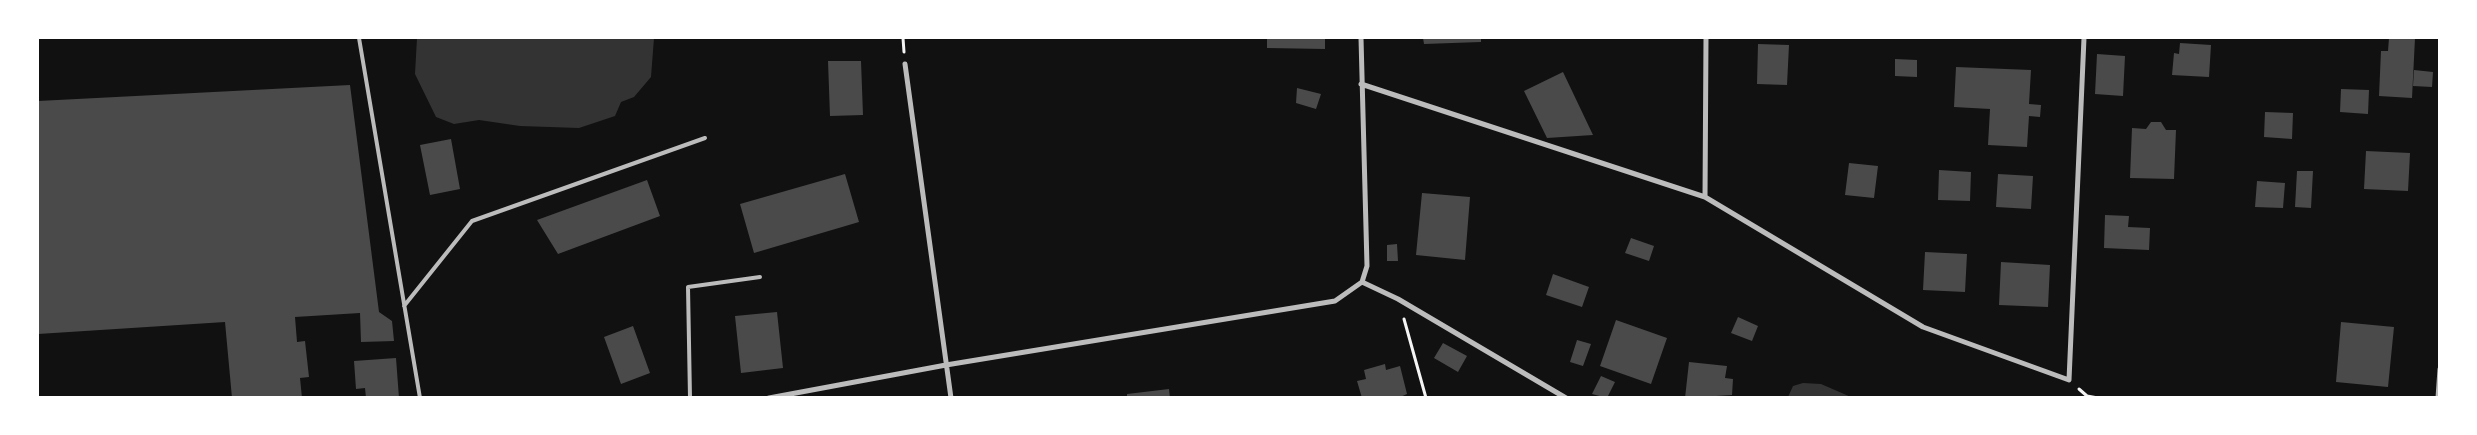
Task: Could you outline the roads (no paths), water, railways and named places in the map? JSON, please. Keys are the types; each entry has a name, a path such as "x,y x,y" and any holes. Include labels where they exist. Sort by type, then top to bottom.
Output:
{"street":[{"path":"769,398 946,364 1335,301 1362,282 1367,266 1361,38"},
{"path":"1705,197 1706,38"},
{"path":"1361,84 1705,197 1923,327 2069,380 2084,38"},
{"path":"906,64 951,398"},
{"path":"1362,282 1398,299 1566,398"},
{"path":"2438,398 2440,369"}],"lane":[{"path":"359,38 420,398"},
{"path":"404,306 472,221 704,138"},
{"path":"690,398 688,287 760,277"}]}
